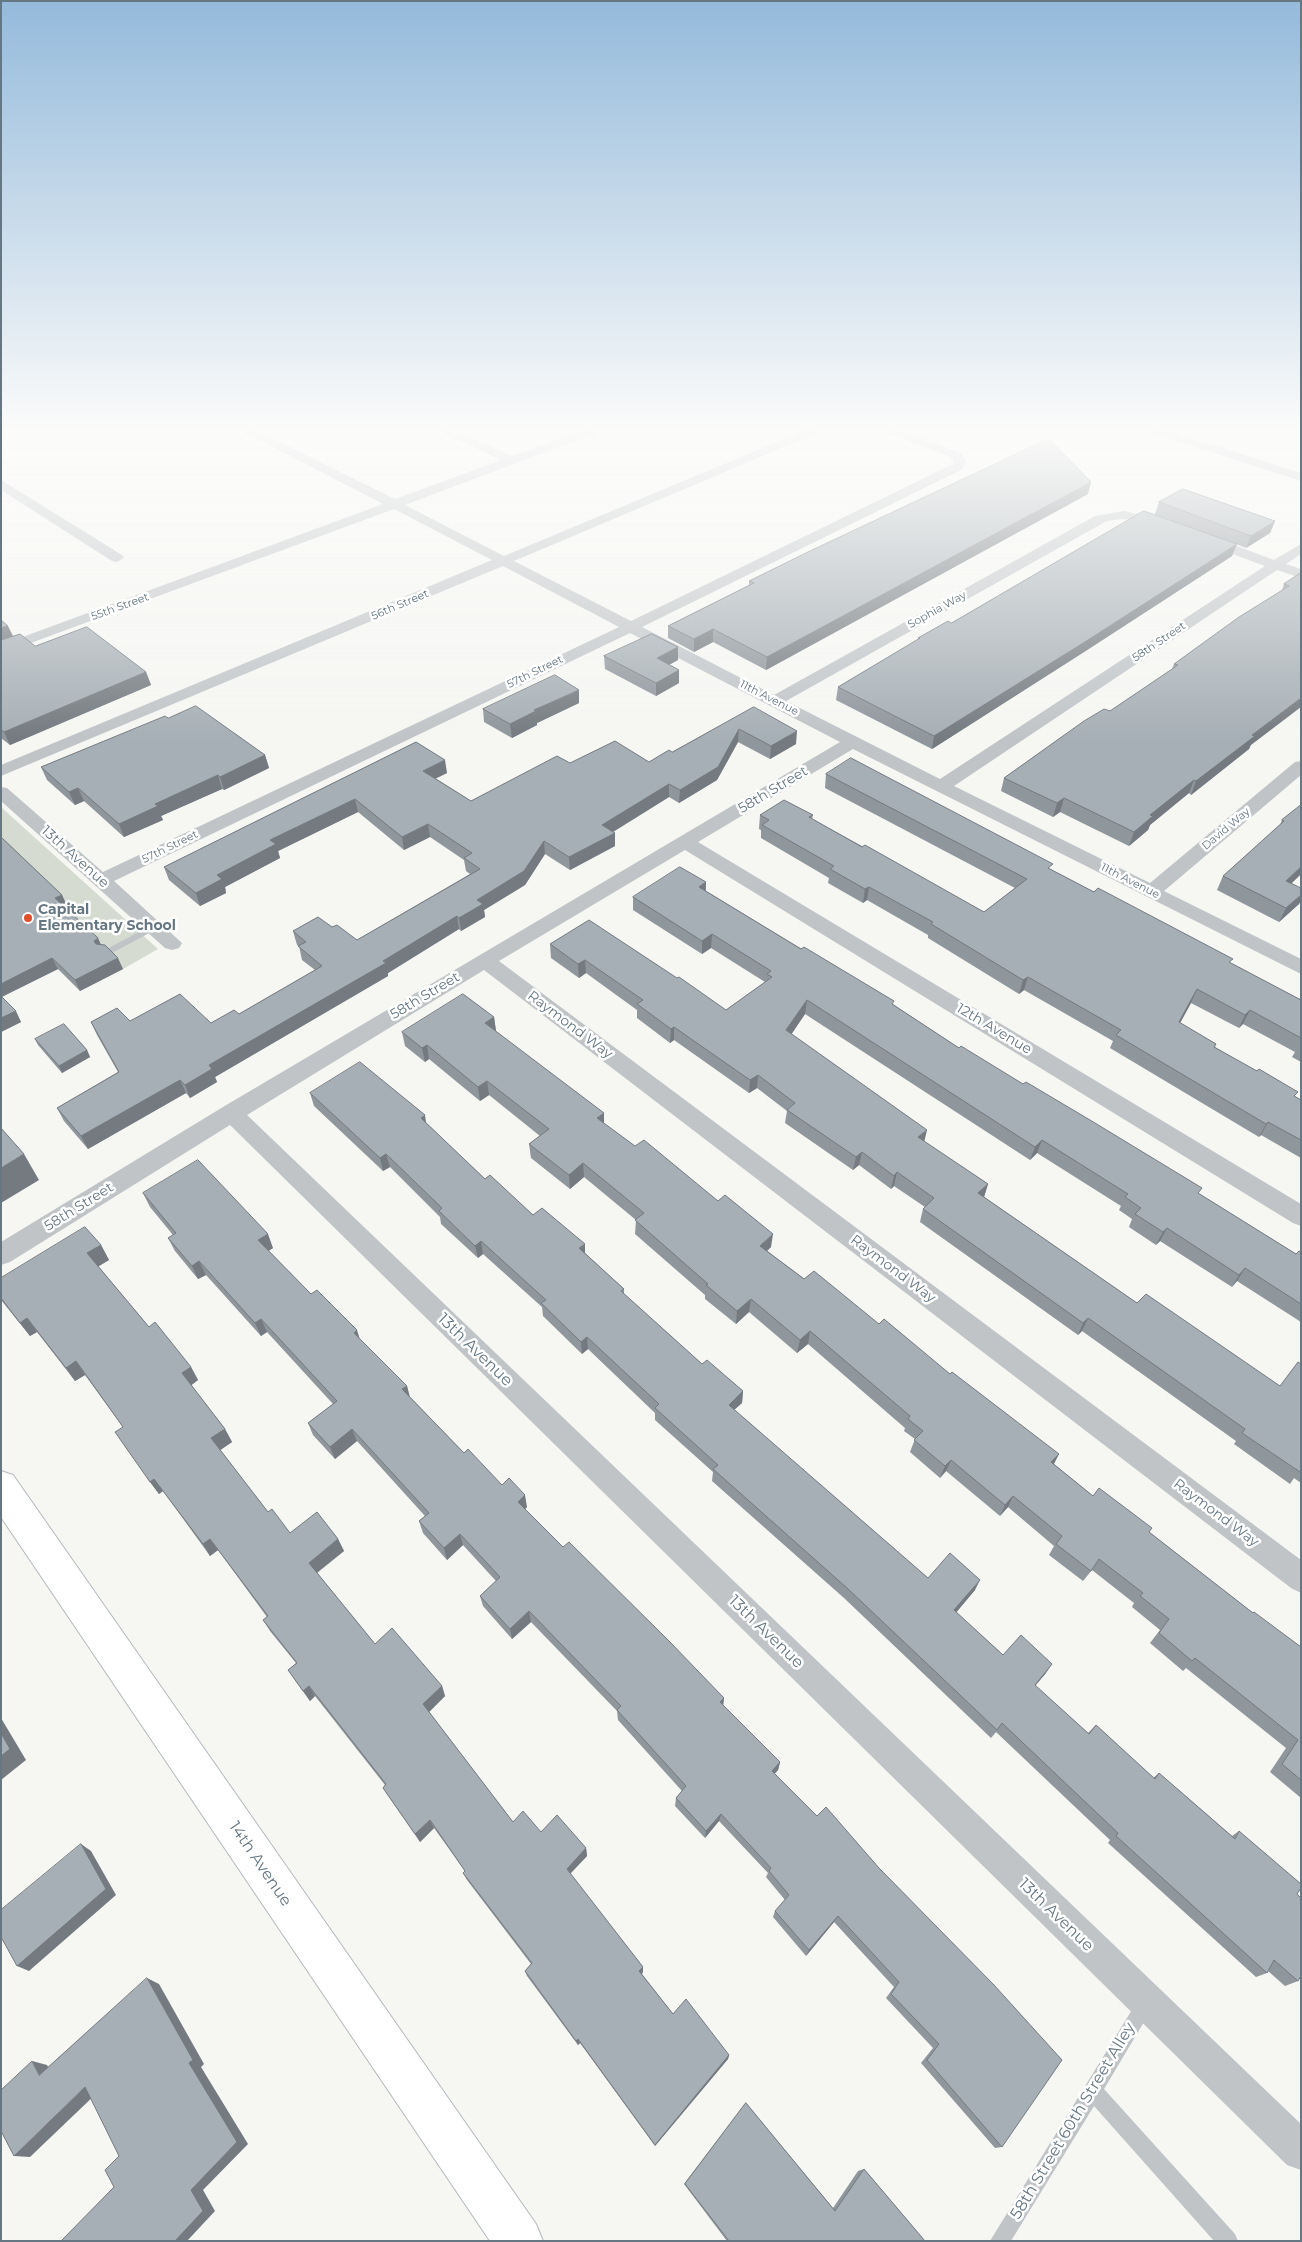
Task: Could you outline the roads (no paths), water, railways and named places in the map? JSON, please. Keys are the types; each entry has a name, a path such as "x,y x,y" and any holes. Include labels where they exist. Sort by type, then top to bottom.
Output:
{"street":[{"path":"74,531 117,558"},
{"name":"55th Street","path":"1,650 326,531"},
{"name":"11th Avenue","path":"445,531 852,742 1301,967"},
{"name":"56th Street","path":"1,771 578,531"},
{"name":"57th Street","path":"101,880 828,531"},
{"name":"Sophia Way","path":"775,701 1079,531"},
{"path":"1192,534 1301,574"},
{"name":"58th Street","path":"942,786 1301,548"},
{"name":"58th Street","path":"1,1255 231,1113 484,961 687,843 852,742"},
{"name":"David Way","path":"1150,892 1301,766"},
{"name":"13th Avenue","path":"1,792 172,943"},
{"name":"12th Avenue","path":"687,843 1301,1216"},
{"name":"Raymond Way","path":"484,961 1301,1578"},
{"name":"13th Avenue","path":"231,1113 1301,2151"},
{"name":"14th Avenue","path":"1,1487 519,2241"}],"lane":[{"path":"106,952 154,927"},
{"name":"58th Street 60th Street Alley","path":"1000,2241 1146,2002"},
{"path":"1092,2090 1228,2241"}],"place":[{"name":"Capital Elementary School","path":"28,918"}]}
